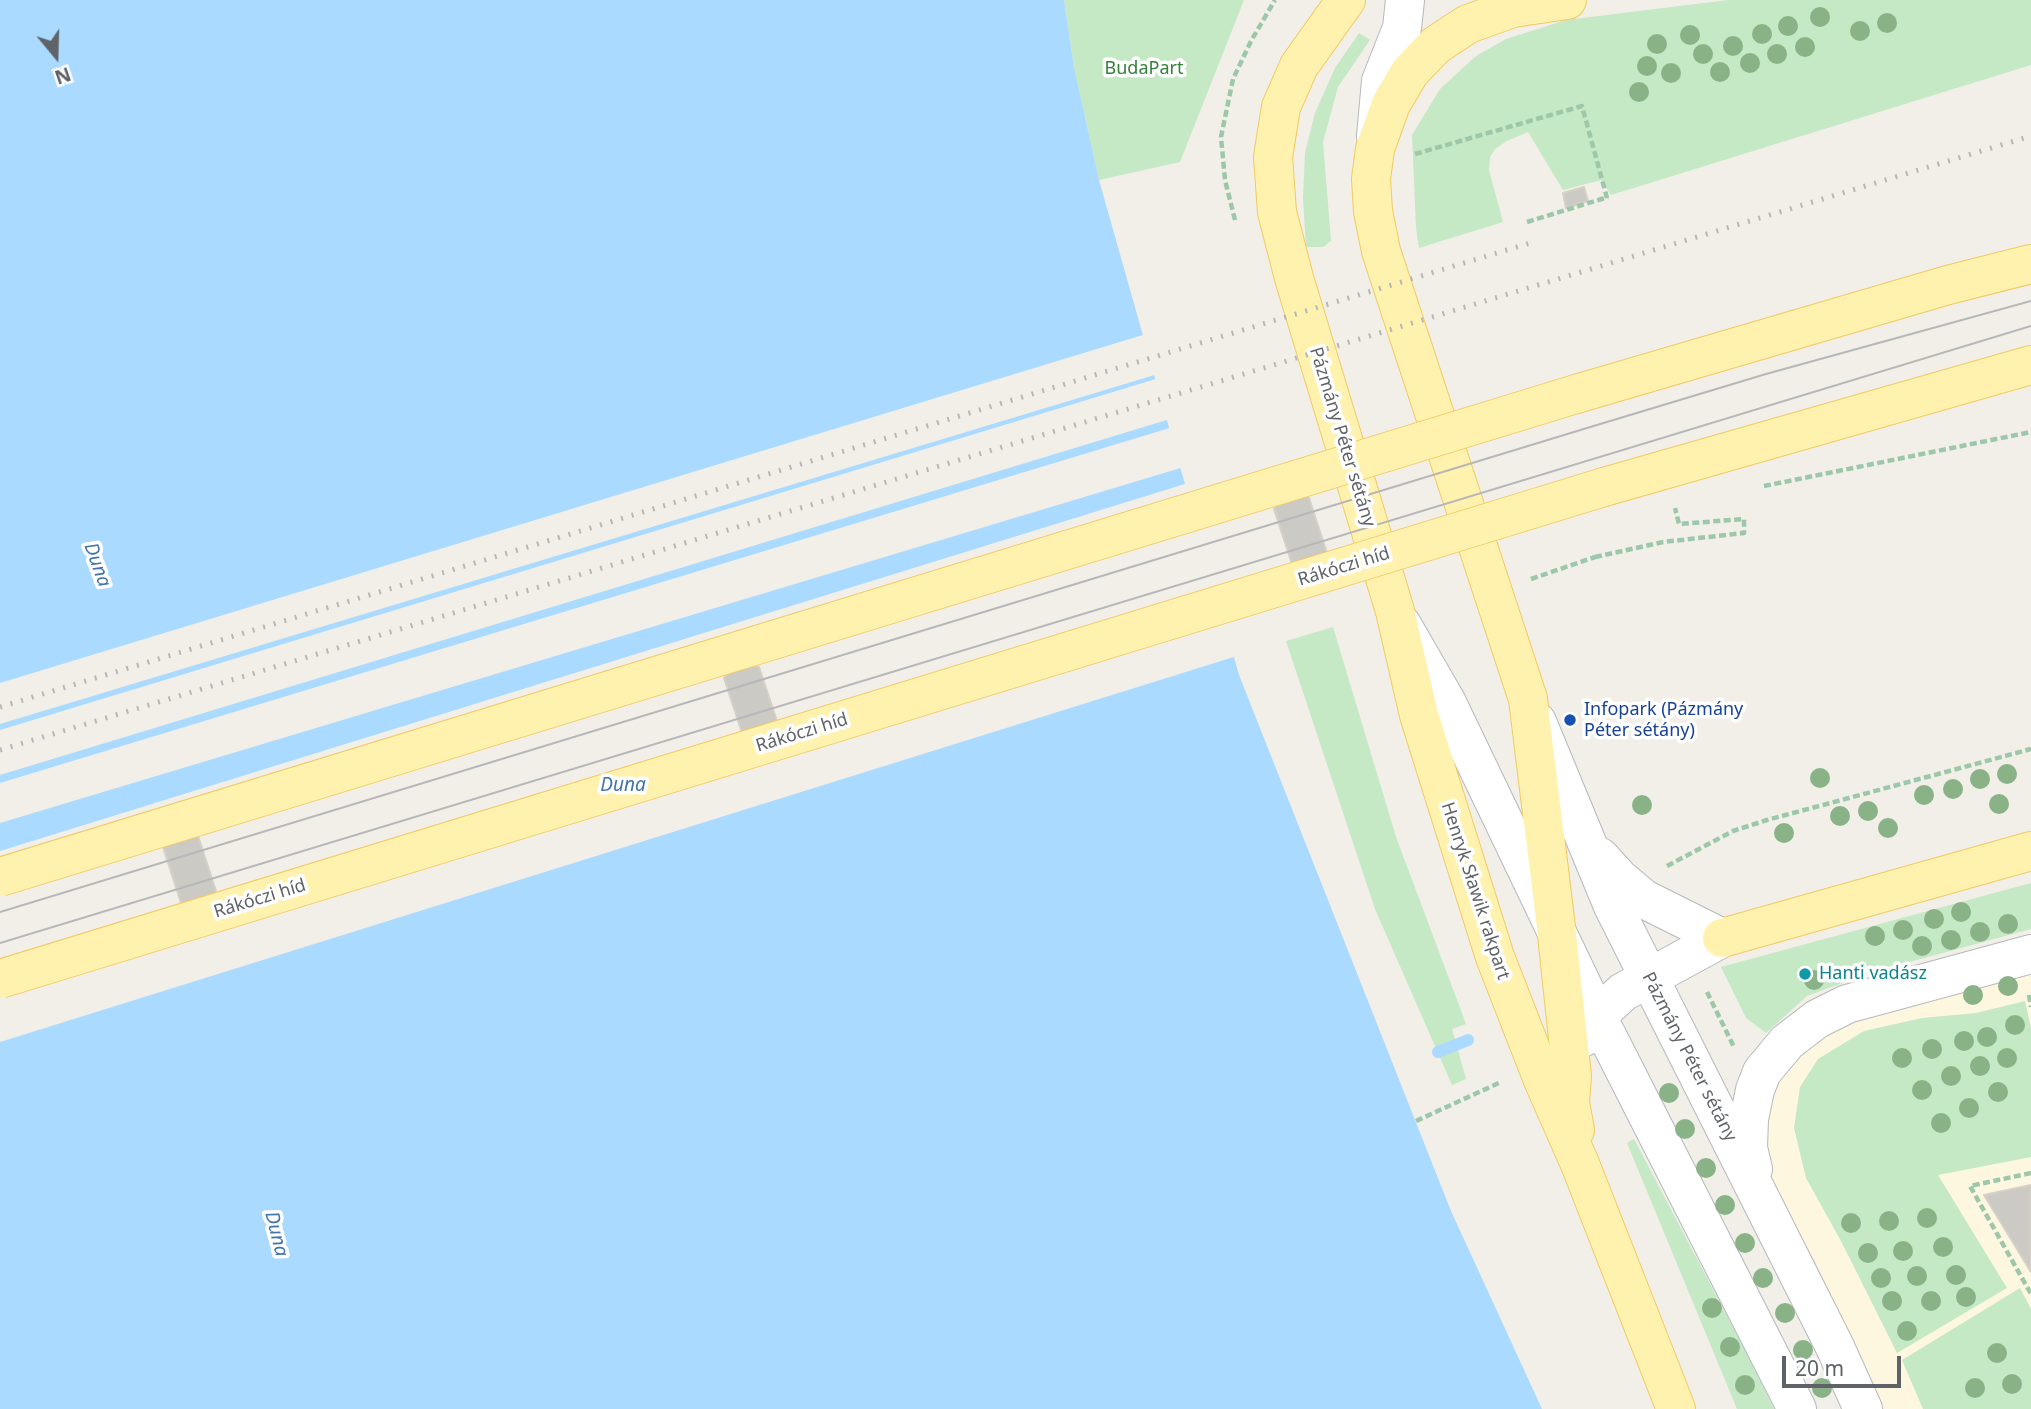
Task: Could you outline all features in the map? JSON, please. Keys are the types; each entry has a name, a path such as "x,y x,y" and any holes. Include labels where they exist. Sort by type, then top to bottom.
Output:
{"main road":[{"name":"Pázmány Péter sétány","path":"1346,0 1299,66 1281,107 1273,157 1277,212 1294,278 1395,611"},
{"path":"1384,161 1391,104 1410,72 1436,45 1500,4 1566,0"},
{"name":"Pázmány Péter sétány","path":"1384,161 1373,211 1381,251 1528,699 1558,935"},
{"path":"0,877 1576,394 1948,285 2031,264"},
{"name":"Rákóczi híd","path":"0,979 1604,488 2031,365"},
{"name":"Henryk Sławik rakpart","path":"1395,611 1419,715 1495,957 1676,1409"},
{"path":"1699,936 2031,850"},
{"name":"Henryk Sławik rakpart","path":"1558,935 1572,1076 1570,1103 1580,1164"}],"street":[{"path":"1384,161 1381,81 1402,28 1405,0"},
{"name":"Pázmány Péter sétány","path":"1395,611 1446,701 1597,1016 1797,1409"},
{"name":"Pázmány Péter sétány","path":"1528,699 1584,840 1835,1347 1863,1409"},
{"path":"1572,1076 1581,1042 1597,1016 1623,992 1649,976 1699,936 1644,899 1584,840"},
{"path":"1759,1198 1748,1148 1749,1119 1762,1072 1787,1042 1817,1019 1847,1004 2031,954"}],"path":[{"path":"1384,161 1582,106 1608,197 1527,222"},
{"path":"1753,488 2031,432"},
{"path":"1662,510 1688,503"},
{"path":"1595,557 1663,542 1744,533 1744,519 1679,524 1675,506"},
{"path":"1526,580 1595,557 1649,545"},
{"path":"1755,1090 1700,978 1699,936 1672,889 1670,864 1733,831 2031,749"},
{"path":"2029,995 2031,1007"},
{"path":"1416,1121 1496,1083"},
{"path":"2031,1173 1970,1186 2031,1294"}],"shaded area":[{"path":"2031,967 2031,1409 1885,1409 1815,1261 1766,1177 1757,1113 1796,1049 1858,1016"}],"green space":[{"name":"BudaPart","path":"1064,0 1244,0 1180,162 1099,180 1074,67"},
{"path":"1728,0 2031,0 2031,65 1611,195 1601,180 1563,190 1528,132 1507,141 1495,149 1490,157 1489,170 1503,222 1419,248 1412,135 1440,89 1476,56 1506,39 1566,20"},
{"path":"1359,33 1370,40 1338,87 1323,142 1331,241 1323,247 1306,247 1303,198 1305,153 1315,113 1335,68"},
{"path":"1333,627 1396,837 1466,1024 1452,1029 1466,1079 1452,1085 1375,909 1286,641"},
{"path":"2031,883 2031,929 1869,973 1807,996 1766,1033 1746,1018 1721,967"},
{"path":"2025,1001 2031,1028 2031,1157 1938,1175 2007,1288 1897,1353 1806,1178 1794,1128 1800,1087 1818,1059 1864,1031 1922,1018 1976,1013"},
{"path":"1634,1139 1774,1409 1737,1409 1627,1143"},
{"path":"2020,1288 2031,1309 2031,1409 1923,1409 1902,1360"}],"water":[{"name":"Duna","path":"0,0 1064,0 1074,67 1099,180 1239,675 1451,1211 1542,1409 0,1409"}],"pier":[{"path":"1146,334 1158,374 0,724 0,683"},
{"path":"1159,378 1170,419 0,775 0,730"},
{"path":"1173,427 1184,467 0,823 0,783"},
{"path":"1188,483 1237,656 0,1042 0,851"}],"building":[{"path":"1584,187 1588,201 1566,208 1563,193"},
{"path":"1287,492 1309,498 1327,553 1292,564 1274,509"},
{"path":"737,662 759,667 777,721 742,733 724,678"},
{"path":"176,831 198,836 216,891 202,910 181,903 163,847"},
{"path":"2031,1185 2031,1272 1984,1195"}],"waterway":[{"path":"1438,1052 1468,1040"}],"tram line":[{"path":"0,912 1766,374 2031,301"},
{"path":"0,943 2031,326"}],"railway":[{"path":"0,750 2031,136"},
{"path":"0,707 1530,243"}],"place":[{"name":"Infopark (Pázmány Péter sétány)","path":"1570,720"},
{"name":"Hanti vadász","path":"1805,974"}]}
